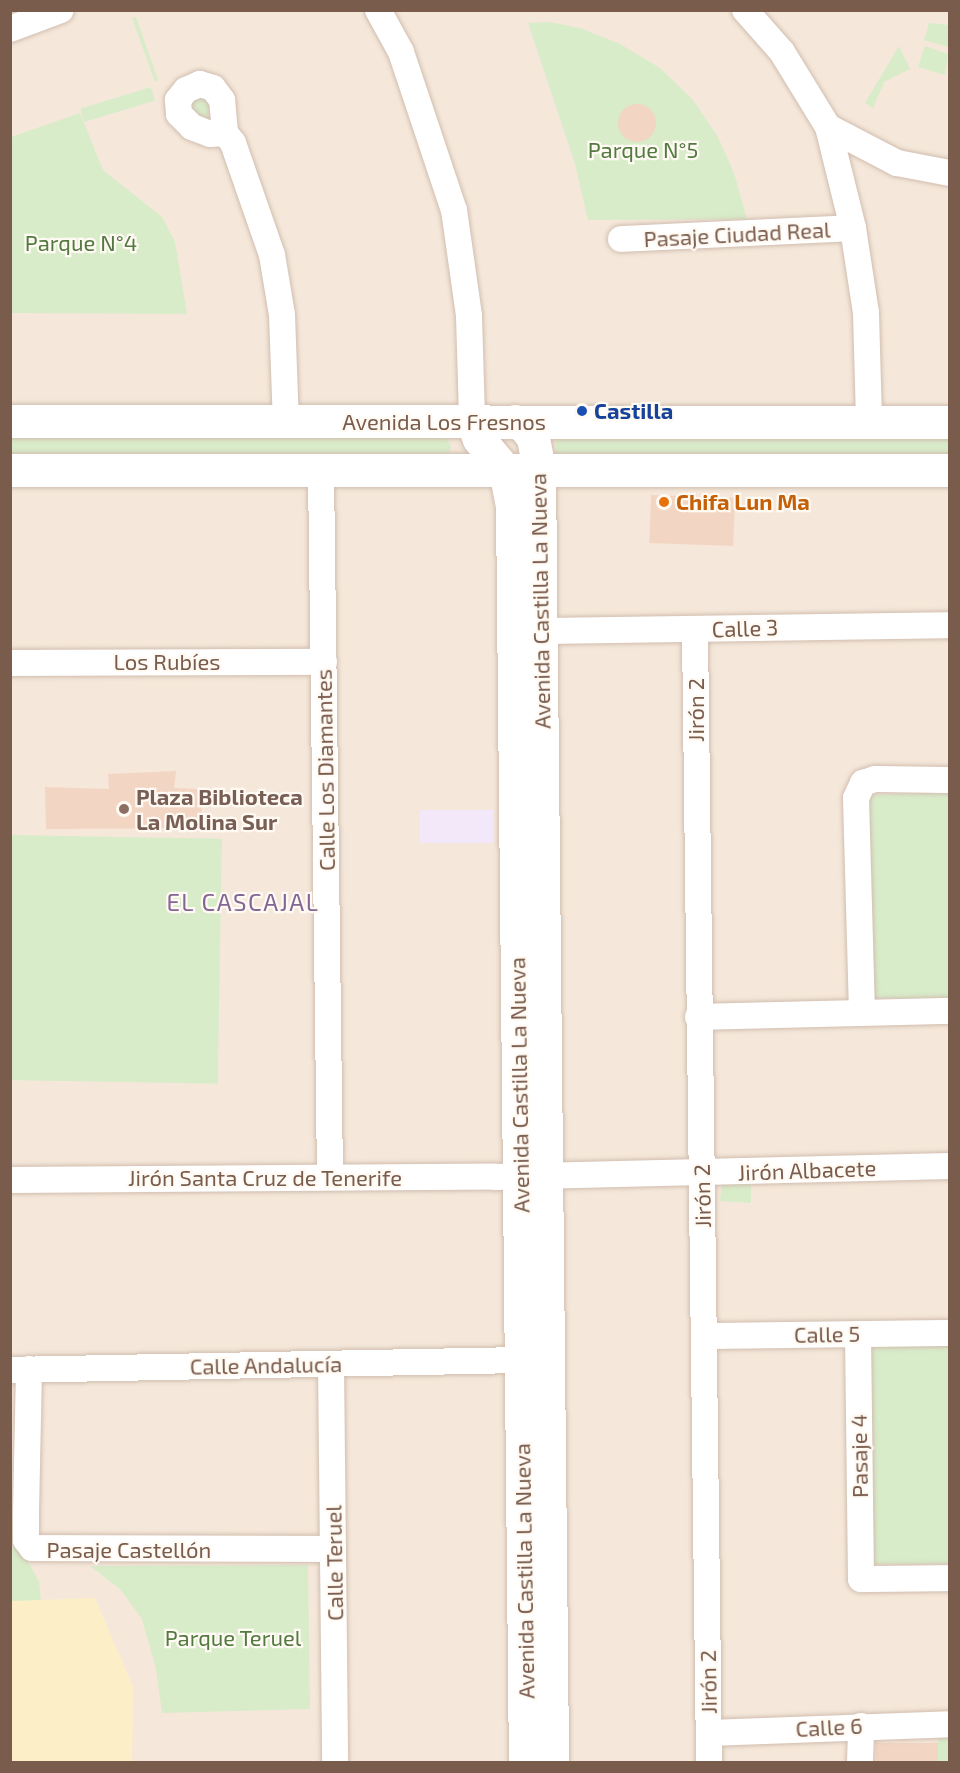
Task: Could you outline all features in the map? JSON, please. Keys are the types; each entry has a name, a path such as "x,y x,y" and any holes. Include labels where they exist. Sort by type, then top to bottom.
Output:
{"street":[{"path":"10,29 61,10"},
{"path":"378,10 401,52 454,210 469,316 472,420"},
{"path":"745,10 782,52 828,127 853,228 866,313 869,423"},
{"path":"828,127 897,163 950,173"},
{"path":"225,134 233,143 250,185 272,255 282,315 286,422"},
{"name":"Pasaje Ciudad Real","path":"621,239 853,228"},
{"name":"Avenida Castilla La Nueva","path":"472,420 479,440 505,470 512,506 552,1762"},
{"name":"Avenida Los Fresnos","path":"10,421 950,422"},
{"name":"Avenida Castilla La Nueva","path":"515,422 525,427 533,438 539,470 540,630 534,1176 522,1360 525,1762"},
{"path":"10,470 950,470"},
{"name":"Calle Los Diamantes","path":"321,471 330,1177"},
{"name":"Calle 3","path":"540,630 695,630 950,625"},
{"name":"Jirón 2","path":"695,630 709,1762"},
{"name":"Los Rubíes","path":"10,663 324,662"},
{"path":"862,1013 856,798 863,783 875,779 950,780"},
{"path":"698,1017 950,1011"},
{"name":"Jirón Albacete","path":"534,1176 950,1166"},
{"name":"Jirón Santa Cruz de Tenerife","path":"10,1180 534,1176"},
{"name":"Calle 5","path":"705,1336 950,1333"},
{"name":"Pasaje 4","path":"858,1334 861,1579 950,1578"},
{"name":"Calle Andalucía","path":"20,1370 522,1360"},
{"name":"Calle Teruel","path":"331,1364 335,1762"},
{"name":"Pasaje Castellón","path":"20,1370 26,1540 32,1548 333,1549"},
{"name":"Calle 6","path":"709,1733 950,1724"},
{"path":"860,1762 861,1726"}],"shaded area":[{"path":"11,11 949,11 949,1762 11,1762"},
{"path":"420,810 493,810 493,843 420,843"}],"green space":[{"path":"136,17 158,80 155,82 132,18"},
{"name":"Parque N°5","path":"549,22 580,28 620,44 660,68 693,100 718,137 734,173 747,219 588,220 575,164 528,23"},
{"path":"929,23 949,25 949,47 924,40"},
{"path":"899,46 910,69 884,82 873,108 865,103"},
{"path":"925,46 948,54 945,75 918,67"},
{"path":"151,87 155,100 84,122 80,109"},
{"path":"191,96 210,98 208,119 203,120 186,104"},
{"name":"Parque N°4","path":"80,113 103,170 162,217 175,242 187,314 11,313 11,137"},
{"path":"11,433 438,434 447,439 451,447 448,455 11,457"},
{"path":"556,434 949,434 949,459 556,459"},
{"path":"949,792 949,1000 870,998 863,801 872,795"},
{"path":"11,835 222,839 218,1084 10,1080"},
{"path":"751,1179 751,1203 720,1201 722,1183"},
{"path":"869,1344 949,1344 949,1564 869,1564"},
{"path":"11,1515 14,1515 22,1550 39,1582 51,1690 11,1717"},
{"name":"Parque Teruel","path":"308,1565 310,1709 162,1713 156,1669 142,1619 120,1589 90,1566"},
{"path":"938,1724 949,1724 949,1762 938,1762"}],"sand":[{"path":"95,1598 133,1687 132,1762 11,1762 11,1601"}],"building":[{"path":"637,104 650,110 656,123 650,136 637,142 624,136 618,123 624,110"},
{"path":"651,495 735,498 733,546 649,543"},
{"name":"Plaza Biblioteca La Molina Sur","path":"176,771 174,788 201,789 202,828 46,829 45,787 109,789 108,774"},
{"path":"876,1743 938,1743 938,1762 876,1762"}],"place":[{"name":"Castilla","path":"582,411"},
{"name":"Chifa Lun Ma","path":"664,502"},
{"name":"Plaza Biblioteca La Molina Sur","path":"124,809"}],"district":[{"name":"EL CASCAJAL","path":"243,902"}]}
